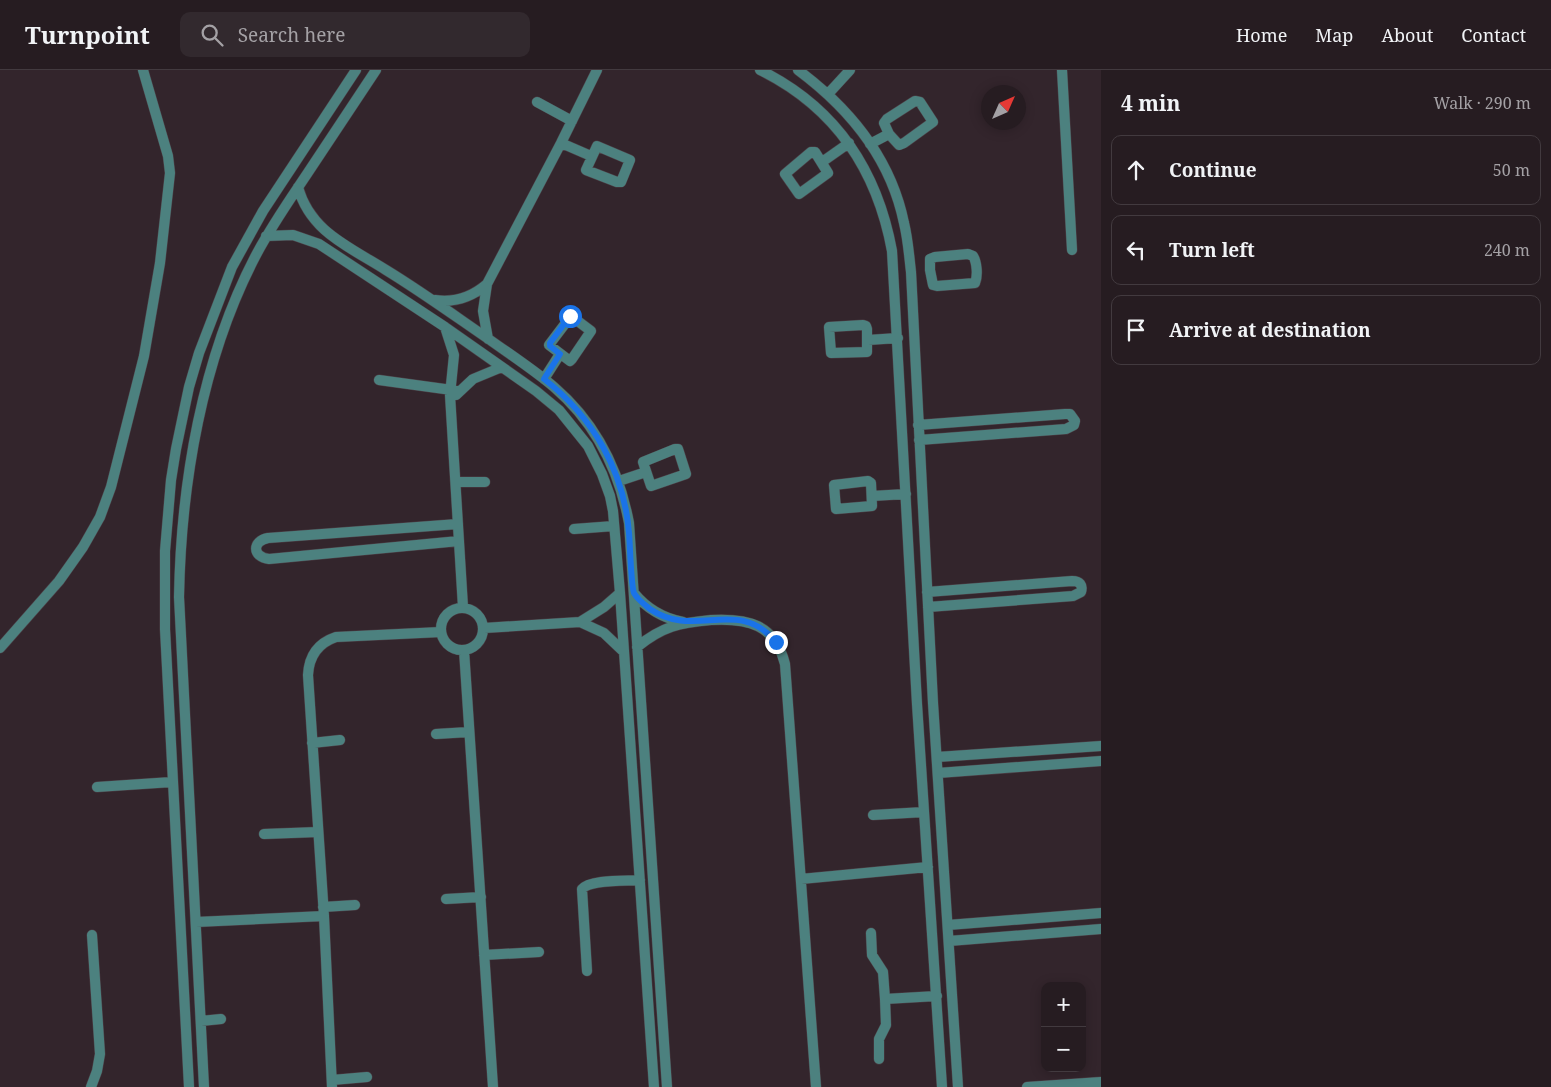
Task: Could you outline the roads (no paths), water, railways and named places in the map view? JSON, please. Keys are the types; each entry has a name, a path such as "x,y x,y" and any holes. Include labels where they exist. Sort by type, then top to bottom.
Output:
{"street":[{"path":"0,648 59,581 83,547 100,518 111,486 144,356 160,263 170,173 168,156 143,70"},
{"path":"189,1087 165,629 165,551 171,480 189,387 210,320 241,249 263,211 356,70"},
{"path":"204,1087 179,597 182,526 186,490 199,420 224,330 246,276 266,236 376,70"},
{"path":"488,339 484,311 487,284 562,143 597,70"},
{"path":"760,70 788,85 807,99 830,120 849,143 871,180 889,232 894,269 917,704 942,1082 958,1082 933,703 908,240 899,204 884,167 870,144 852,120 828,94 798,70"},
{"path":"828,94 850,70"},
{"path":"1062,70 1072,250"},
{"path":"807,99 818,85"},
{"path":"915,101 920,102 933,120 932,124 901,145 896,143 888,134 884,126 885,121 915,101"},
{"path":"537,102 572,121"},
{"path":"870,144 888,134"},
{"path":"562,143 591,156"},
{"path":"822,162 849,143"},
{"path":"298,187 308,213 327,233 432,299 544,379 567,398 589,424 606,452 619,481 628,523 634,593 667,1087"},
{"path":"319,244 327,233"},
{"path":"266,236 293,235 319,244 502,367 548,400 570,422 591,452 602,474 610,496 620,593 654,1087"},
{"path":"970,255 975,261 977,279 973,283 935,286 931,283 930,270 930,261 935,257 970,255"},
{"path":"911,272 930,270"},
{"path":"432,299 442,301 462,299 487,284"},
{"path":"865,325 867,327 868,340 868,351 866,353 832,354 830,352 829,328 865,325"},
{"path":"445,327 454,355 455,390 452,404 463,607"},
{"path":"868,340 898,338"},
{"path":"544,379 560,354"},
{"path":"379,380 455,390 492,369 502,367"},
{"path":"918,425 1070,414 1075,421 1074,425 1066,429 919,440"},
{"path":"1007,418 1008,433"},
{"path":"678,449 686,472 684,475 652,486 646,472 644,461 678,449"},
{"path":"619,481 646,472"},
{"path":"456,482 485,482"},
{"path":"872,496 906,494"},
{"path":"458,524 268,538 261,539 256,548 258,554 263,558 269,559 460,541"},
{"path":"574,529 614,526"},
{"path":"927,592 1077,581 1081,584 1082,588 1081,592 1074,596 928,607"},
{"path":"1021,585 1022,600"},
{"path":"580,622 620,593"},
{"path":"634,593 656,613 684,622"},
{"path":"463,607 474,610 478,614 484,628 478,643 464,650 459,650 445,642 441,632 445,616 453,609 463,607"},
{"path":"637,647 659,632 684,622 728,619 744,620 765,630 780,649 785,664 816,1087"},
{"path":"484,628 580,622 604,633 624,652"},
{"path":"367,1077 332,1083 308,668 313,654 323,643 336,637 441,632"},
{"path":"464,650 493,1087"},
{"path":"626,691 640,690"},
{"path":"917,704 933,703"},
{"path":"436,734 470,732"},
{"path":"312,743 340,740"},
{"path":"937,757 1101,746"},
{"path":"171,748 187,747"},
{"path":"1077,748 1078,763"},
{"path":"938,773 1101,761"},
{"path":"97,787 172,782"},
{"path":"873,815 924,812"},
{"path":"264,834 318,832"},
{"path":"801,880 928,867"},
{"path":"587,970 582,889 584,886 593,883 640,880"},
{"path":"446,899 481,897"},
{"path":"196,922 323,911 355,905"},
{"path":"948,925 1097,914 1097,929 949,941"},
{"path":"871,934 872,954 883,972 886,999 886,1025 879,1039 879,1059"},
{"path":"91,1087 98,1071 100,1054 92,935"},
{"path":"484,955 539,952"},
{"path":"886,999 937,996"},
{"path":"201,1021 220,1019"},
{"path":"1027,1087 1101,1082"}]}
